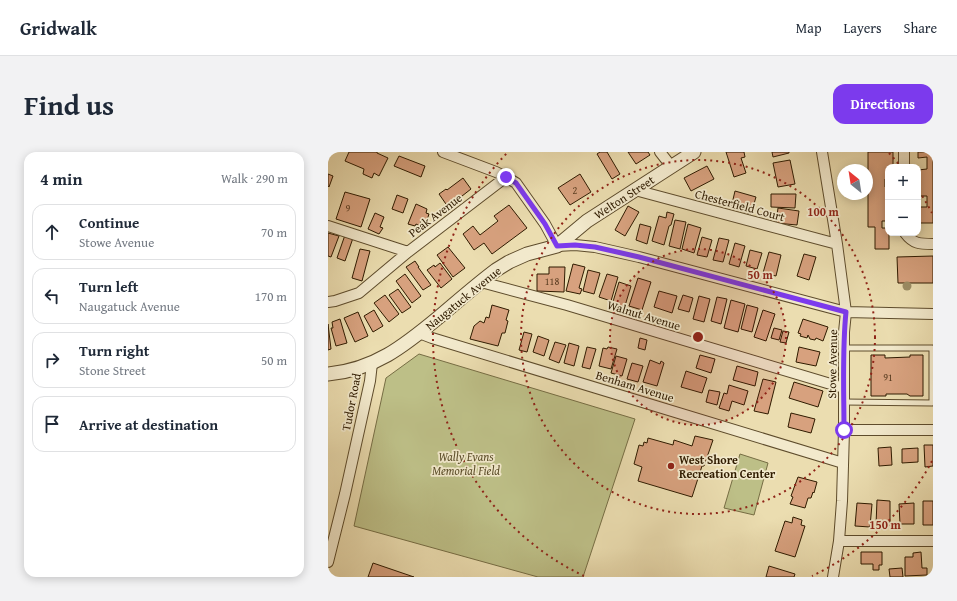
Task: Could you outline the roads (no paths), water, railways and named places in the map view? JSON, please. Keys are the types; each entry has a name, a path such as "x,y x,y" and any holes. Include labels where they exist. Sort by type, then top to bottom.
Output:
{"street":[{"path":"443,152 485,168 516,183 545,224 557,246"},
{"path":"660,152 671,166"},
{"name":"Welton Street","path":"557,246 586,221 694,152"},
{"name":"Stowe Avenue","path":"822,152 846,312 844,332 842,501 839,541 833,577"},
{"path":"904,152 904,164"},
{"name":"Peak Avenue","path":"328,226 408,252 506,177"},
{"name":"Chesterfield Court","path":"635,190 837,244"},
{"path":"908,236 915,243 933,244"},
{"name":"Naugatuck Avenue","path":"328,374 356,369 372,363 400,348 481,282 509,262 527,254 557,246 575,245 595,247 639,257 846,312 933,314"},
{"path":"328,302 359,293 408,252"},
{"name":"Walnut Avenue","path":"481,282 567,305 844,388"},
{"name":"Benham Avenue","path":"419,333 843,462"},
{"name":"Tudor Road","path":"328,562 370,381 372,363"},
{"path":"844,430 933,430"},
{"path":"839,541 933,541"}],"lane":[{"path":"844,348 932,348 932,403 844,402"}],"place":[{"name":"West Shore Recreation Center","path":"671,466"}],"park label":[{"name":"Wally Evans Memorial Field","path":"466,463"}]}
